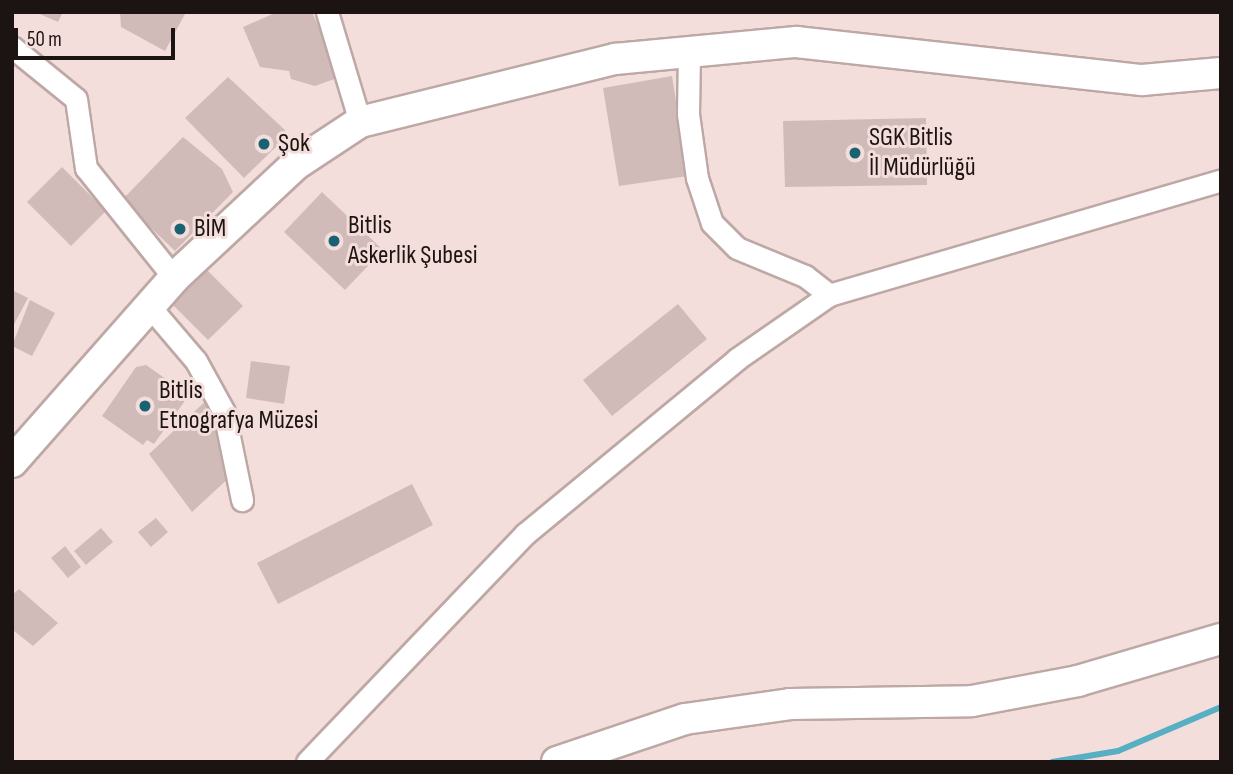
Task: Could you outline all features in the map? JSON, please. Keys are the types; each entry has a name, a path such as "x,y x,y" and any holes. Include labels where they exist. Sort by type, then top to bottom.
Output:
{"street":[{"path":"327,12 360,122"},
{"path":"12,462 174,278 295,165 360,122 589,64 796,41 1142,80 1221,73"},
{"path":"12,47 76,99 86,168 174,278"},
{"path":"689,52 688,114 697,178 712,223 737,248 805,276 830,295"},
{"path":"307,762 525,534 737,359 830,295 1221,180"},
{"path":"150,307 196,361 224,412 242,500"},
{"path":"557,762 685,719 790,704 972,701 1078,681 1221,639"}],"building":[{"path":"35,12 63,12 58,22"},
{"path":"120,12 186,12 165,51 121,27"},
{"path":"277,12 312,12 340,77 315,86 291,79 289,71 260,67 243,27"},
{"path":"672,76 688,176 619,186 603,88"},
{"path":"228,77 285,130 285,138 244,178 185,118"},
{"name":"SGK Bitlis İl Müdürlüğü","path":"926,118 927,185 785,187 783,121"},
{"path":"183,137 222,169 233,192 175,251 122,200"},
{"path":"62,167 106,211 71,246 27,202"},
{"name":"Bitlis Askerlik Şubesi","path":"322,192 383,250 345,290 284,232"},
{"path":"207,270 243,306 208,340 172,304"},
{"path":"12,290 28,298 12,328"},
{"path":"30,300 55,313 32,356 12,346"},
{"path":"678,304 707,339 612,416 583,380"},
{"path":"251,361 290,366 284,404 246,398"},
{"name":"Bitlis Etnografya Müzesi","path":"146,365 189,395 154,444 147,440 143,445 102,416 136,367"},
{"path":"211,396 232,475 192,512 149,454"},
{"path":"412,484 433,525 278,604 257,563"},
{"path":"156,518 168,532 151,547 138,532"},
{"path":"101,528 113,542 86,565 74,551"},
{"path":"65,546 81,567 68,578 51,558"},
{"path":"19,589 58,623 33,646 14,631 12,595"}],"waterway":[{"path":"1052,762 1118,751 1221,707"}],"place":[{"name":"Şok","path":"264,144"},
{"name":"SGK Bitlis İl Müdürlüğü","path":"855,153"},
{"name":"BİM","path":"180,229"},
{"name":"Bitlis Askerlik Şubesi","path":"334,241"},
{"name":"Bitlis Etnografya Müzesi","path":"145,406"}]}
